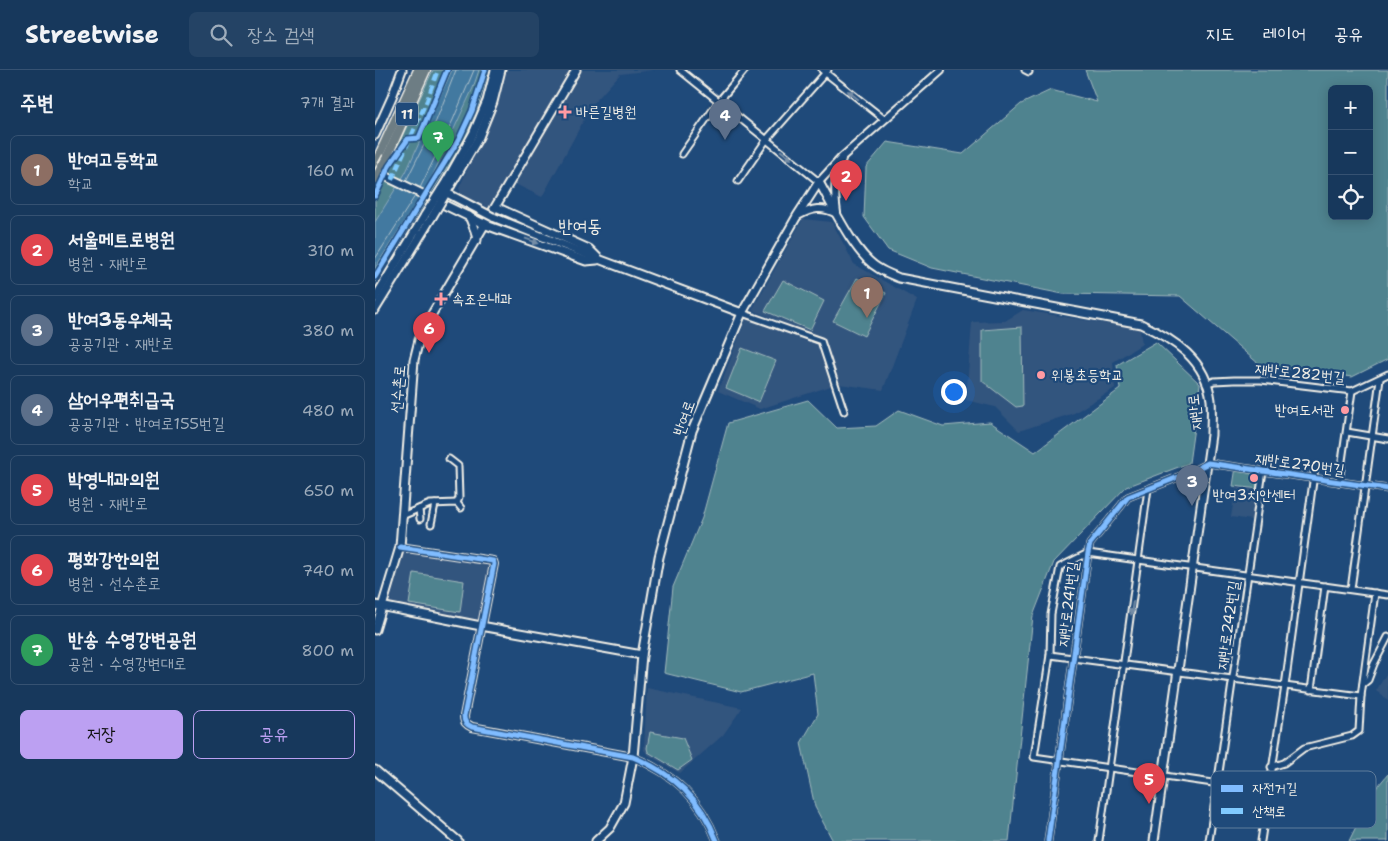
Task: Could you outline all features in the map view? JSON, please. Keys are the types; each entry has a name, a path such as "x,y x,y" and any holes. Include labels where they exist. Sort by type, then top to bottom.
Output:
{"highway":[{"name":"11","path":"375,179 418,70"},
{"name":"11","path":"375,164 384,155 426,70"}],"main road":[{"path":"375,136 402,70"},
{"path":"449,183 487,101 495,70"},
{"path":"375,310 443,192 479,137 493,102 501,70"},
{"name":"선수촌로","path":"375,630 379,606 400,547 414,360 419,340 426,324 576,70"},
{"path":"375,173 486,225 587,261 596,259"},
{"name":"재반로","path":"819,182 862,254 876,268 899,278 1141,324 1163,334 1184,350 1198,364 1211,399 1211,435 1154,841"},
{"name":"반여로","path":"597,841 610,828 623,803 633,757 642,655 659,558 692,430 742,313 797,216 819,182"},
{"path":"443,192 493,217 596,259 742,313"},
{"path":"496,207 589,249 596,259"},
{"path":"375,298 429,216"},
{"path":"469,216 477,240"},
{"path":"379,606 642,655"},
{"path":"375,770 458,841"}],"street":[{"path":"679,70 819,182"},
{"path":"682,154 719,101 745,70"},
{"name":"반여로","path":"819,182 842,157 941,70"},
{"path":"738,181 767,139 825,71 884,120"},
{"path":"837,214 834,191 836,175 842,157"},
{"path":"797,216 809,210 817,209 827,209 837,214"},
{"path":"742,313 821,341 844,411"},
{"name":"재반로282번길","path":"1206,384 1214,381 1261,380 1352,391 1388,374"},
{"path":"1351,589 1380,379"},
{"name":"재반로270번길","path":"1339,482 1352,391"},
{"path":"1347,432 1388,439"},
{"path":"449,458 458,466 459,498 457,503"},
{"path":"1208,463 1191,472 1128,497 1090,544 1088,553 1388,594"},
{"name":"재반로270번길","path":"1208,463 1388,489"},
{"path":"1270,771 1285,686 1315,467"},
{"name":"재반로242번길","path":"1233,679 1263,471"},
{"path":"1099,841 1148,489"},
{"path":"402,516 419,508 435,504 457,503"},
{"path":"457,503 461,508"},
{"path":"431,524 435,504"},
{"path":"419,508 420,519"},
{"path":"400,547 493,560 494,564 464,716 466,724 472,727 633,757 660,770 687,791 701,807 717,841"},
{"name":"재반로241번길","path":"1088,553 1060,567 1051,614 1050,656 1179,672"},
{"name":"재반로241번길","path":"1074,659 1088,553"},
{"path":"1311,690 1325,586"},
{"path":"1271,767 1284,763 1304,748 1352,736 1359,732 1361,696 1375,593"},
{"path":"1363,685 1368,680 1388,637"},
{"path":"1050,656 1034,757 1211,783"},
{"path":"1048,841 1074,659"},
{"name":"재반로242번길","path":"1179,672 1361,696"},
{"path":"1219,771 1233,679"},
{"path":"1209,841 1211,827"},
{"path":"1261,841 1263,828"}],"shaded area":[{"path":"507,70 571,70 490,208 461,195 459,188 499,100"},
{"path":"581,70 654,70 620,74 592,105 542,197 515,184"},
{"path":"803,219 832,222 854,264 917,300 883,390 839,384 824,339 752,310"},
{"name":"위봉초등학교","path":"1023,310 1140,329 1142,344 1113,362 1115,388 1074,413 1019,431 995,407 966,400 972,322 1005,321"},
{"path":"746,319 817,345 831,386 760,409 718,391"},
{"path":"1236,487 1256,489 1252,520 1231,517"},
{"path":"404,551 489,564 479,622 389,604"},
{"path":"1388,671 1388,700 1376,691"},
{"path":"647,688 742,708 723,735 680,773 648,755 644,750"}],"green space":[{"path":"433,70 489,70 479,104 464,141 375,282 375,189 393,156"},
{"path":"1085,70 1388,70 1388,359 1352,377 1260,365 1180,296 1063,294 932,268 888,250 864,217 866,167 887,142 963,154 1021,104 1051,90 1097,102"},
{"path":"857,278 886,293 864,336 833,321"},
{"path":"783,280 824,301 810,330 765,311"},
{"path":"1022,327 1023,406 1016,407 982,381 982,330"},
{"path":"1156,342 1200,384 1189,463 1126,487 1054,562 1033,616 1009,841 833,841 815,807 801,743 818,714 813,673 741,692 664,673 673,587 702,518 728,423 808,400 837,428 876,426 899,410 943,426 990,422 1035,452 1120,389 1117,365"},
{"path":"742,348 776,361 759,402 726,388"},
{"path":"1236,467 1263,471 1260,489 1233,486"},
{"path":"414,573 464,581 460,612 409,604"},
{"path":"650,732 683,738 692,760 678,770 648,752"},
{"path":"1388,774 1388,841 1349,841 1355,828 1376,828 1376,788"}],"water":[{"path":"452,70 479,70 473,88 430,181 375,268 375,222 406,172"}],"marked path":[{"path":"392,180 438,70"}],"cycle path":[{"path":"375,196 389,166 408,139 419,138 447,70"},
{"path":"375,277 459,139 472,111 485,70"},
{"path":"1048,841 1090,544 1128,497 1191,472 1208,463 1388,489"},
{"path":"400,547 493,561 494,564 464,716 467,724 472,727 633,757 648,764 673,780 694,800 717,841"}],"place":[{"name":"바른길병원","path":"565,112"},
{"name":"삼어우편취급국","path":"725,140"},
{"name":"반송 수영강변공원","path":"438,162"},
{"name":"서울메트로병원","path":"846,201"},
{"name":"속조은내과","path":"441,299"},
{"name":"반여고등학교","path":"867,318"},
{"name":"평화강한의원","path":"429,353"},
{"name":"위봉초등학교","path":"1041,375"},
{"name":"반여도서관","path":"1345,410"},
{"name":"반여3치안센터","path":"1254,478"},
{"name":"반여3동우체국","path":"1192,506"},
{"name":"박영내과의원","path":"1149,804"}],"district":[{"name":"반여동","path":"580,226"}]}
